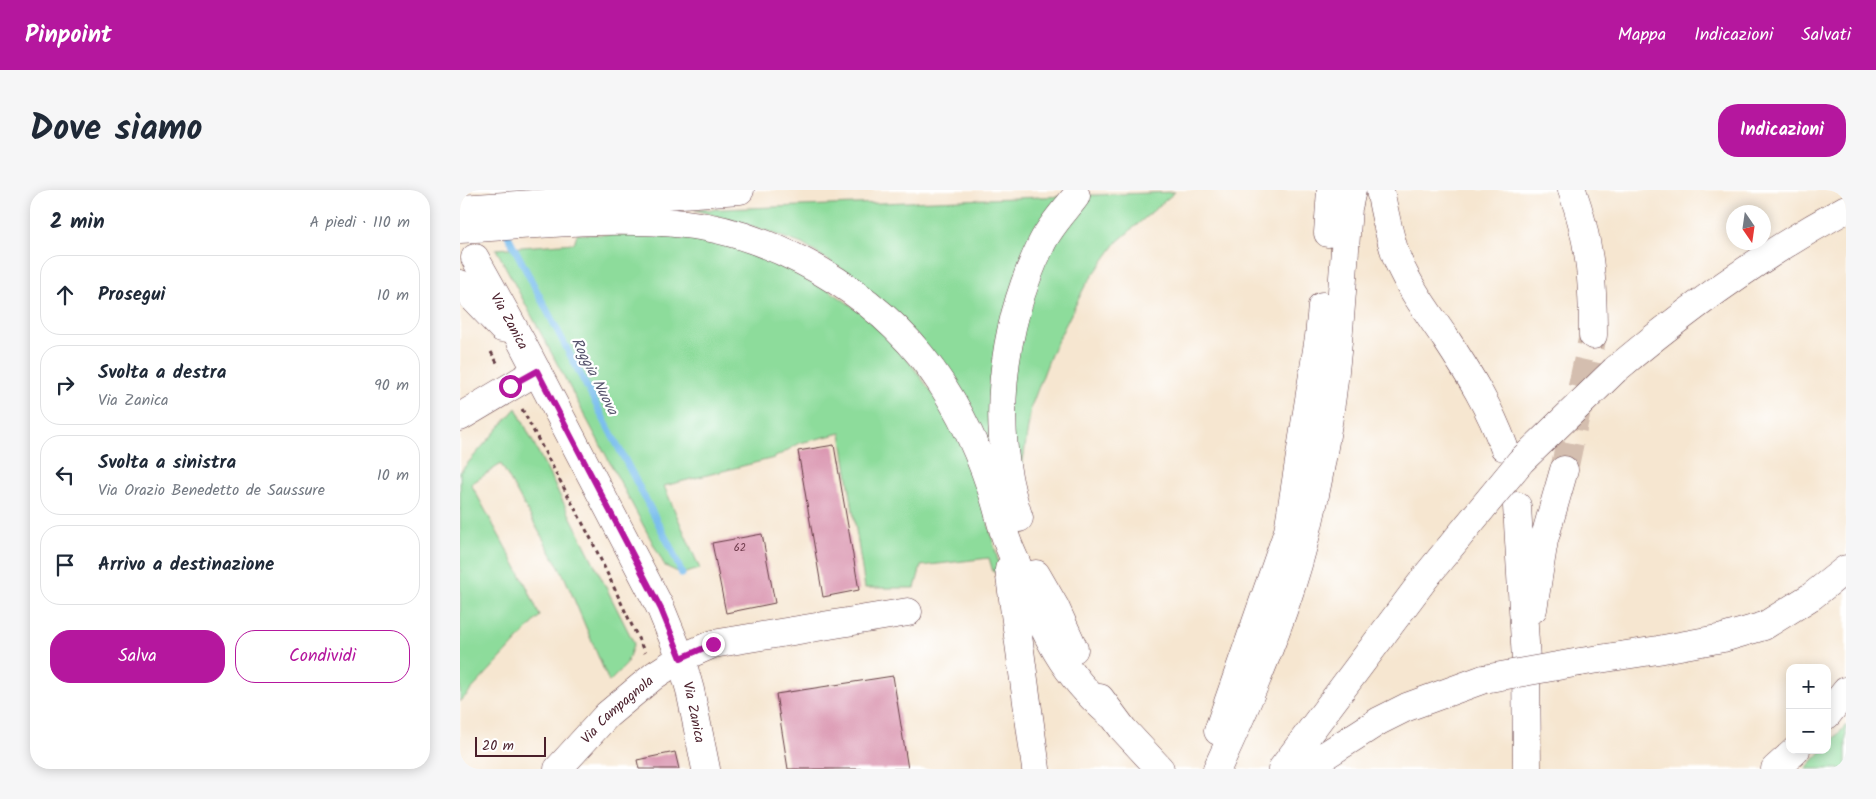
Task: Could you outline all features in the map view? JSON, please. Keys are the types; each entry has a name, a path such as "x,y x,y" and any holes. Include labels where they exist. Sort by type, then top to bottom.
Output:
{"main road":[{"path":"460,229 508,216 740,190"},
{"path":"1205,769 1288,531 1319,337 1331,190"},
{"path":"1217,769 1251,696 1292,584 1310,515 1326,439 1336,362 1348,208 1352,190"},
{"path":"1380,190 1387,225 1398,260 1415,293 1470,377 1494,419 1504,447"},
{"path":"1572,190 1584,225 1592,268 1593,335"},
{"path":"1076,196 1041,243 1017,306 1008,358 1003,420 1006,463 1016,510 1037,576 1055,607 1094,689 1110,714"},
{"path":"460,209 508,216 652,222 717,229 748,237 782,251 845,285 872,305 902,332 930,365 950,396 992,490 1005,535 1047,638 1071,676 1089,696 1110,714 1160,769"},
{"path":"1282,769 1428,574 1521,461 1568,413 1660,332 1770,252 1840,212"},
{"name":"Via Zanica","path":"475,258 537,371 661,609 681,658 694,707 706,769"},
{"path":"460,284 498,325 521,341"},
{"path":"460,417 537,371"},
{"path":"1526,660 1544,540 1564,470"},
{"path":"1517,506 1526,660 1527,769"},
{"path":"1005,535 1018,649 1036,769"},
{"path":"1304,769 1379,721 1407,707 1484,678 1668,649 1723,638 1764,626 1812,596 1846,569"},
{"name":"Via Campagnola","path":"558,769 606,714 681,658 713,644 908,612"},
{"path":"1831,710 1846,691"},
{"path":"1775,769 1792,754"}],"path":[{"path":"488,346 591,538 655,676"}],"green space":[{"path":"1175,192 1117,242 1085,286 1052,352 1031,407 1017,502 842,269 802,244 752,226 695,210"},
{"path":"577,234 714,237 769,259 816,281 865,315 902,352 933,394 963,447 985,511 1001,572 993,572 989,558 921,566 915,588 865,588 841,433 800,443 774,458 664,486 700,569 682,574 665,566 496,249 574,243"},
{"path":"516,408 634,643 626,665 609,682 565,578 501,464 471,484 526,585 540,616 460,702 460,472"},
{"path":"1846,725 1846,769 1805,769 1819,754 1831,754 1831,742"}],"building":[{"path":"834,445 859,590 823,597 798,451"},
{"path":"762,534 775,603 726,613 712,543"},
{"path":"893,676 908,769 788,769 776,694"},
{"path":"675,752 679,769 639,769 637,760"}],"waterway":[{"name":"Roggia Nuova","path":"506,232 671,548 682,574"}],"tunnel":[{"path":"1564,470 1593,335"}],"route":[{"path":"510,386 537,371 661,609 681,658 713,644"}]}
